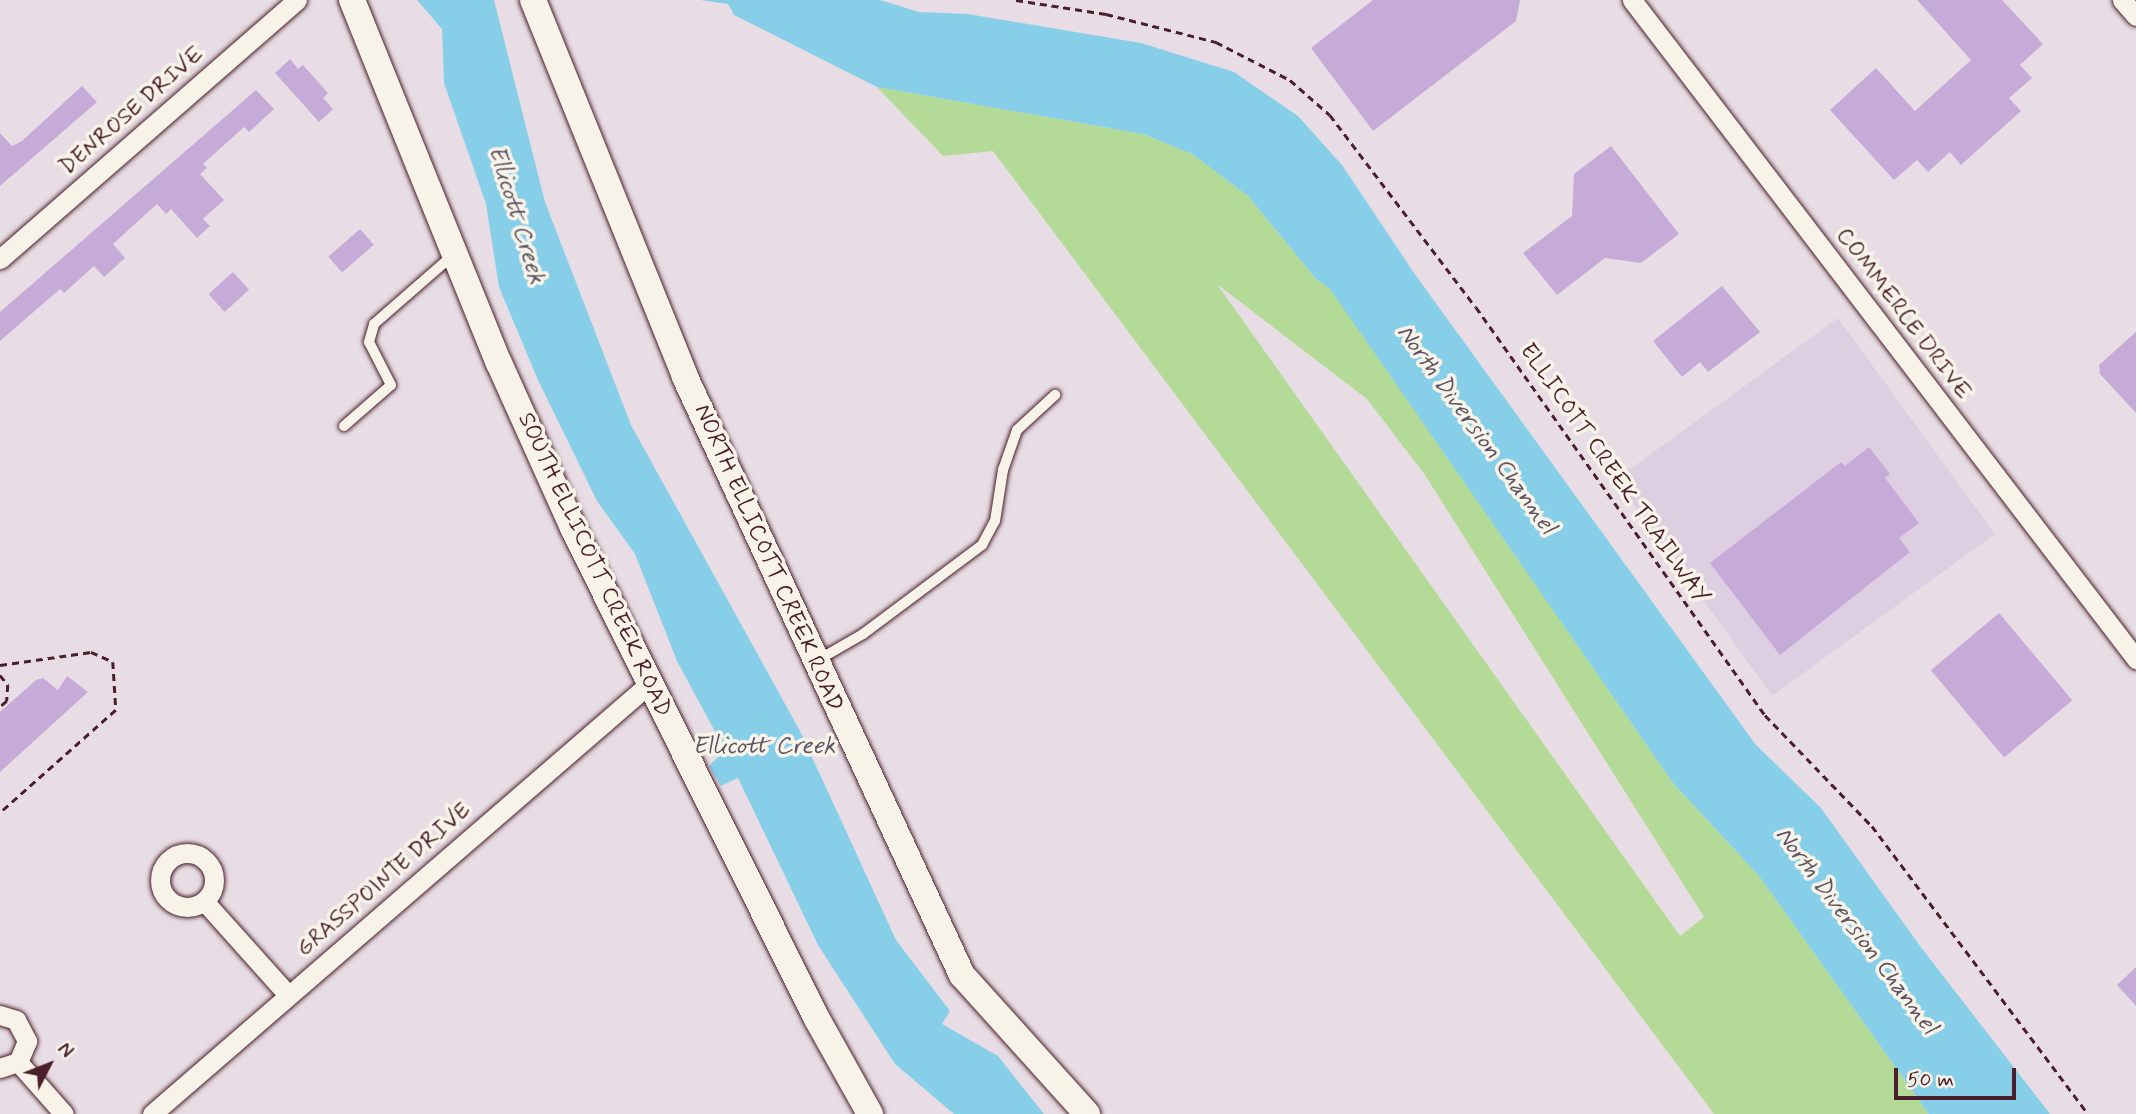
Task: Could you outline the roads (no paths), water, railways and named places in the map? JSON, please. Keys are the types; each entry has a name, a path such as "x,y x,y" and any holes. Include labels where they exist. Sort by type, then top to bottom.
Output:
{"street":[{"name":"DENROSE DRIVE","path":"0,259 297,0"},
{"name":"SOUTH ELLICOTT CREEK ROAD","path":"352,0 516,401 649,684 870,1114"},
{"name":"NORTH ELLICOTT CREEK ROAD","path":"533,0 685,377 962,975 1087,1114"},
{"name":"COMMERCE DRIVE","path":"1632,0 2136,659"},
{"path":"2122,0 2136,16"},
{"name":"GRASSPOINTE DRIVE","path":"152,1114 649,684"},
{"path":"204,901 288,995"},
{"path":"0,1015 16,1020 25,1032 25,1050 9,1065 64,1114"}],"lane":[{"path":"344,426 391,385 369,342 373,324 455,254"},
{"path":"815,662 863,634 982,545 995,521 1003,470 1017,430 1055,395"}],"water":[{"name":"Ellicott Creek","path":"417,0 494,0 545,202 631,425 800,731 896,940 950,1011 942,1024 998,1056 1044,1114 954,1114 895,1064 818,945 738,778 721,786 709,766 725,750 677,661 635,554 597,501 538,380 499,287 486,204 444,83 442,29"},
{"name":"North Diversion Channel","path":"700,0 880,0 919,12 968,14 1141,43 1234,72 1298,116 1342,165 1414,273 1756,745 1821,808 1920,946 2050,1114 1929,1114 1759,876 1673,783 1330,289 1316,279 1248,196 1192,154 1143,134 877,87 734,15 728,4"}]}
